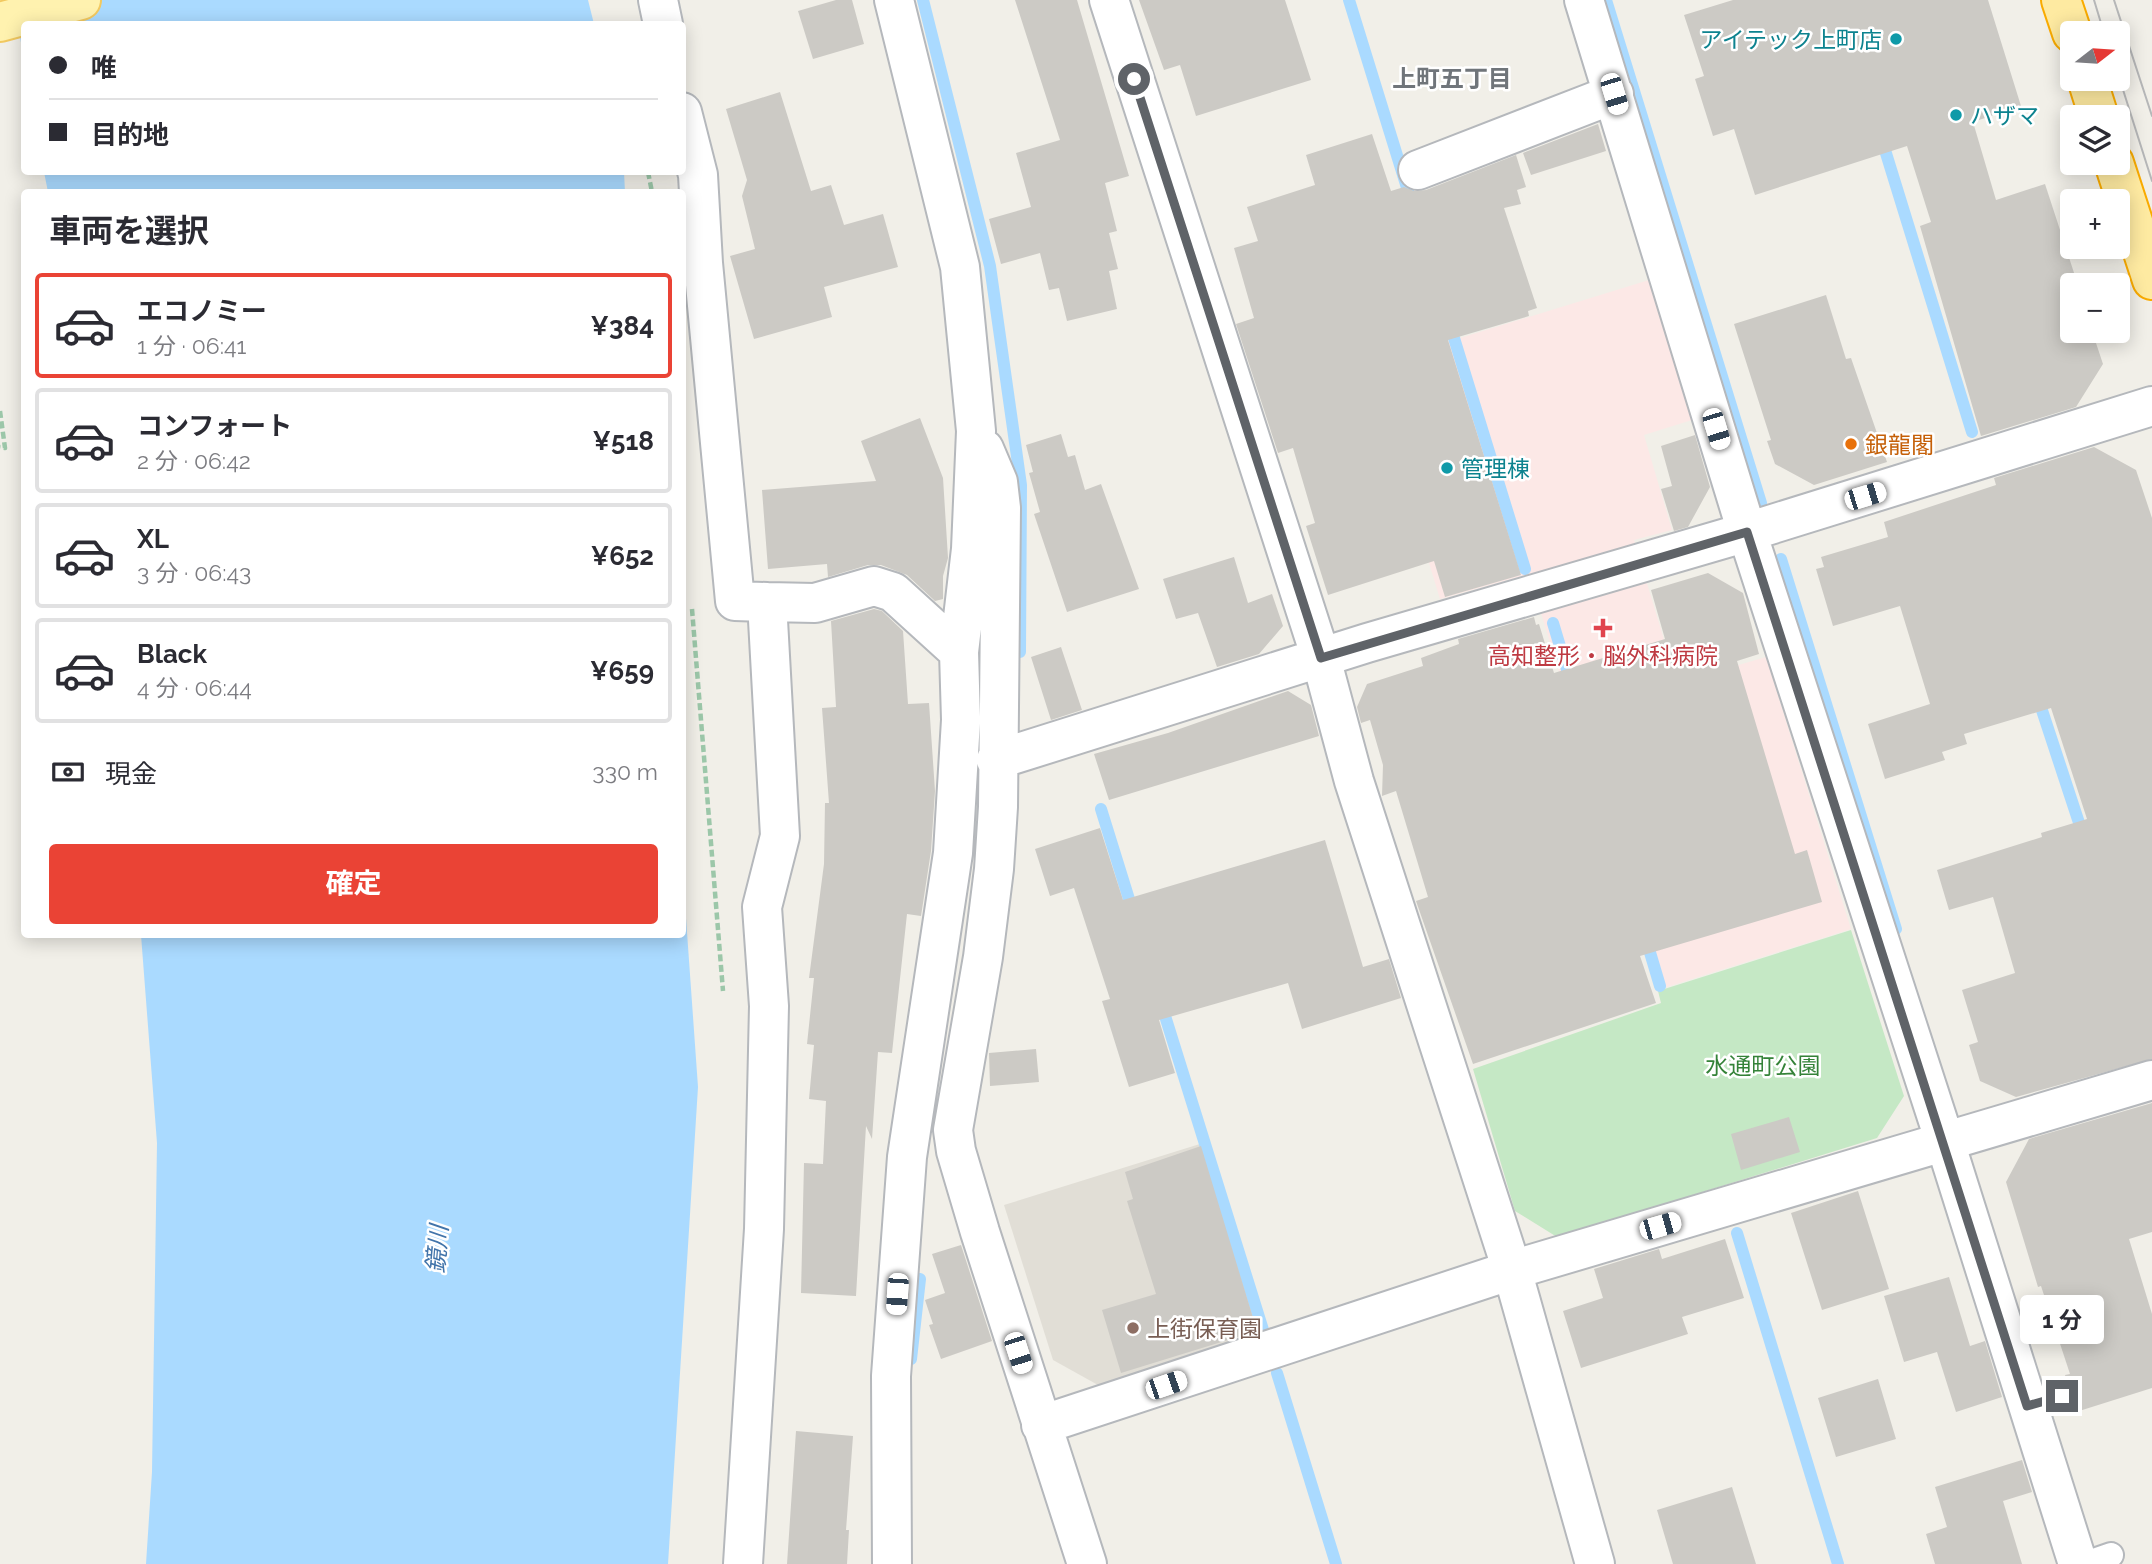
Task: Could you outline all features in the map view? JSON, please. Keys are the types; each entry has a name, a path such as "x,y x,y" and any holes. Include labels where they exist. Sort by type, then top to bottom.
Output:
{"highway":[{"path":"2061,0 2068,21"},
{"path":"2118,175 2152,281"}],"main road":[{"path":"0,22 81,0"}],"street":[{"path":"658,0 662,21"},
{"path":"892,1564 891,1376 906,1171 953,853 961,720 959,652 971,549 976,431 960,267 894,0"},
{"path":"1109,0 1321,658 1354,782 1511,1270 1595,1564"},
{"path":"1584,0 1747,532 1945,1142 2045,1401 2094,1559"},
{"path":"1418,170 1614,94"},
{"path":"686,128 698,175 703,263 735,601 815,603 874,586 893,592 959,652"},
{"path":"996,760 1321,658 1747,532 2152,407"},
{"path":"976,431 998,482 1001,508 996,760 998,807 995,869 983,957 953,1130 976,1221 1087,1564"},
{"path":"743,1564 764,1228 769,1006 762,907 780,836 767,602"},
{"path":"1041,1426 1511,1270 2152,1080"}],"lane":[{"path":"2085,1564 2094,1559"}],"path":[{"path":"0,411 5,448 0,447"},
{"path":"692,608 724,999"}],"shaded area":[{"name":"高知整形・脳外科病院","path":"1649,280 1692,420 1644,435 1672,530 1634,540 1677,683 1766,657 1851,929 1657,990 1529,574 1440,599 1369,366"},
{"path":"1203,1143 1262,1334 1098,1385 1053,1360 1004,1205"}],"green space":[{"name":"水通町公園","path":"1851,930 1904,1096 1877,1138 1557,1237 1515,1211 1473,1069 1661,1003 1658,991"}],"water":[{"path":"14,0 588,0 593,21 21,21 21,43"},
{"path":"45,175 624,175 625,189 47,189"},
{"name":"鏡川","path":"686,918 698,1087 668,1564 146,1564 152,1472 157,1143 141,938 686,938"}],"building":[{"path":"836,0 852,0 864,44 813,59 798,11"},
{"path":"1015,0 1077,0 1129,176 1105,183 1117,231 1109,233 1118,269 1109,271 1117,309 1067,321 1059,288 1049,290 1040,253 1001,264 989,219 1031,207 1016,153 1060,140"},
{"path":"1139,0 1285,0 1311,80 1196,116 1180,65 1164,70"},
{"path":"1733,0 1988,0 2021,106 1973,122 1996,200 2045,184 2060,230 2060,259 2070,259 2074,273 2060,273 2060,343 2096,343 2103,364 2076,407 1981,436 1920,226 1931,222 1907,146 1755,195 1734,129 1713,136 1695,79 1704,76 1684,15"},
{"path":"780,92 811,191 831,185 844,225 883,214 898,267 824,287 832,317 754,339 730,256 755,249 742,196 747,180 726,109"},
{"path":"1598,124 1606,151 1531,175 1523,153"},
{"path":"1372,134 1391,191 1404,187 1414,191 1426,190 1516,155 1526,187 1517,190 1521,204 1504,208 1537,308 1528,311 1529,316 1448,340 1521,575 1445,597 1434,561 1328,595 1306,526 1315,523 1293,448 1278,453 1236,324 1254,318 1234,248 1258,241 1247,207 1315,185 1306,155"},
{"path":"1826,295 1846,359 1851,358 1887,462 1814,485 1775,464 1767,441 1771,440 1734,324"},
{"path":"920,418 943,478 948,558 943,576 943,599 935,601 907,575 881,565 868,565 828,577 827,564 768,569 762,490 876,481 861,441"},
{"path":"1061,434 1068,457 1075,455 1085,490 1101,484 1139,589 1067,612 1034,514 1040,512 1029,473 1033,472 1026,445"},
{"path":"1695,435 1710,487 1688,527 1674,531 1661,489 1672,486 1661,446"},
{"path":"2094,447 2136,470 2152,518 2152,1059 2016,1097 1980,1081 1969,1045 1978,1042 1962,990 2015,973 1993,897 1949,910 1937,870 2042,837 2041,833 2087,819 2051,708 1964,734 1967,744 1942,752 1945,760 1885,779 1868,724 1930,704 1900,606 1833,626 1816,569 1824,567 1821,557 1888,537 1884,522 1996,485 1994,478"},
{"path":"1234,557 1248,603 1272,594 1283,626 1259,654 1217,667 1198,613 1176,619 1163,579"},
{"path":"1708,573 1743,593 1759,654 1737,661 1795,854 1807,850 1822,902 1640,956 1656,1003 1473,1064 1416,901 1428,897 1396,791 1382,796 1383,765 1370,720 1361,723 1357,707 1367,684 1423,666 1421,658 1459,644 1458,639 1534,617 1536,625 1539,624 1554,673 1665,639 1651,590"},
{"path":"874,609 882,611 903,631 908,704 929,703 935,791 931,851 921,916 907,914 892,1053 878,1052 872,1139 866,1126 856,1296 801,1293 804,1163 823,1164 826,1101 809,1099 814,1045 807,1044 814,978 809,978 824,864 825,803 829,803 822,708 836,707 831,621"},
{"path":"1061,647 1082,710 1051,720 1031,657"},
{"path":"1288,691 1311,705 1319,736 1109,800 1094,754 1168,733"},
{"path":"1100,828 1123,900 1325,840 1363,967 1389,959 1401,998 1302,1029 1288,983 1159,1020 1175,1073 1129,1087 1102,1001 1110,999 1074,888 1050,896 1035,849"},
{"path":"1036,1049 1039,1082 990,1086 989,1053"},
{"path":"2152,1103 2152,1232 2129,1239 2152,1314 2152,1388 2076,1412 2076,1391 2067,1382 2065,1375 2070,1374 2041,1286 2038,1287 2006,1182 2029,1139"},
{"path":"1789,1117 1800,1152 1741,1170 1731,1134"},
{"path":"1201,1146 1257,1331 1121,1373 1102,1310 1156,1294 1127,1201 1133,1199 1125,1172"},
{"path":"1858,1191 1889,1289 1822,1310 1791,1213"},
{"path":"1725,1239 1744,1298 1682,1317 1688,1334 1581,1368 1563,1311 1603,1298 1594,1269 1659,1249 1662,1259"},
{"path":"961,1245 992,1341 941,1359 929,1325 933,1324 925,1300 945,1293 932,1254"},
{"path":"1949,1277 1970,1346 1985,1341 2002,1397 1956,1412 1937,1352 1904,1362 1884,1296"},
{"path":"1878,1379 1896,1439 1836,1457 1818,1398"},
{"path":"796,1431 853,1436 846,1530 849,1530 847,1564 787,1564"},
{"path":"2022,1460 2032,1492 2003,1501 2022,1564 1935,1564 1926,1534 1947,1527 1935,1487"},
{"path":"1732,1487 1756,1564 1673,1564 1657,1510"}],"waterway":[{"path":"923,0 990,266 1021,485 1020,652"},
{"path":"1349,0 1412,204"},
{"path":"1606,0 1761,503"},
{"path":"1881,137 1972,432"},
{"path":"1450,325 1525,569"},
{"path":"1781,559 1896,929"},
{"path":"1553,623 1571,683"},
{"path":"2037,695 2084,838"},
{"path":"1101,809 1133,912"},
{"path":"1646,939 1660,986"},
{"path":"1161,1003 1264,1333"},
{"path":"1737,1233 1838,1564"},
{"path":"911,1359 920,1279"},
{"path":"1277,1373 1336,1564"}],"tram line":[{"path":"2094,0 2100,21"},
{"path":"2114,0 2152,116"},
{"path":"2123,91 2152,181"}],"place":[{"name":"アイテック上町店","path":"1896,39"},
{"name":"ハザマ","path":"1956,115"},
{"name":"銀龍閣","path":"1851,444"},
{"name":"管理棟","path":"1447,468"},
{"name":"高知整形・脳外科病院","path":"1603,628"},
{"name":"上街保育園","path":"1133,1328"}],"district":[{"name":"上町五丁目","path":"1452,78"}],"route":[{"path":"1134,79 1321,658 1747,532 1945,1142 2027,1406 2062,1396"}]}
